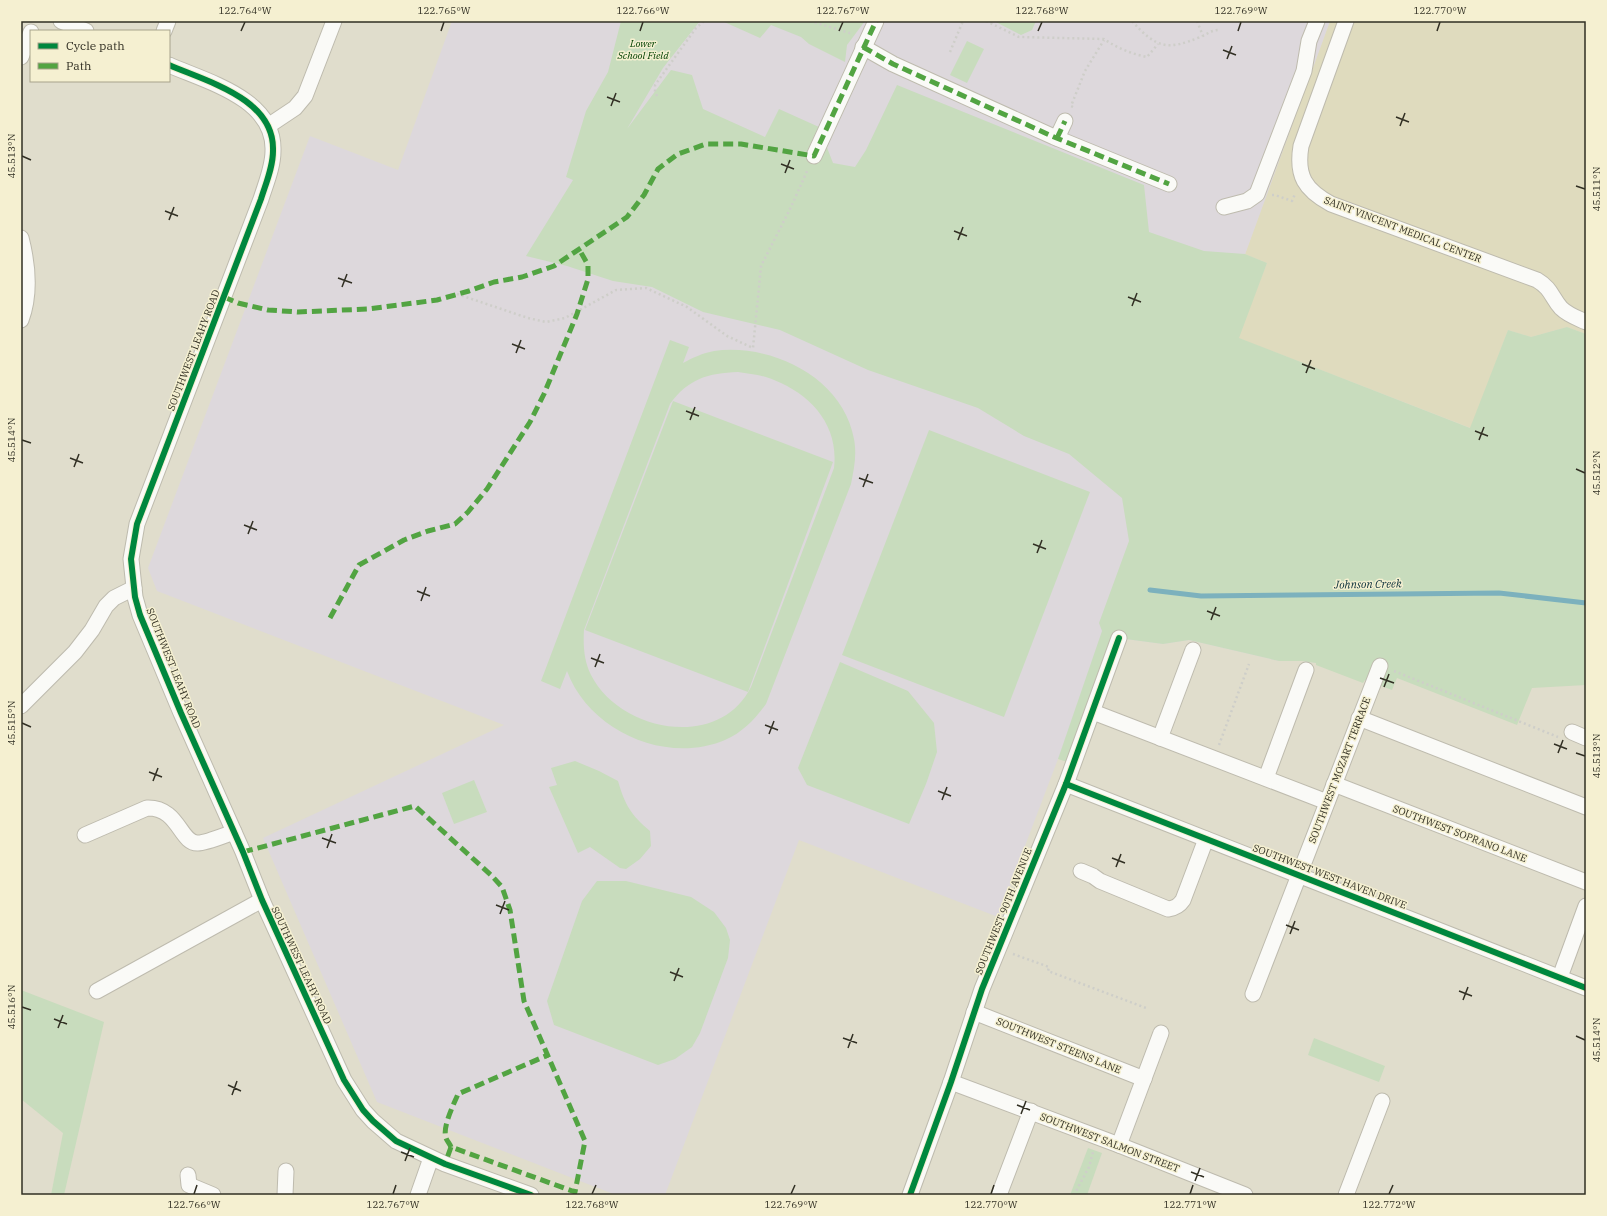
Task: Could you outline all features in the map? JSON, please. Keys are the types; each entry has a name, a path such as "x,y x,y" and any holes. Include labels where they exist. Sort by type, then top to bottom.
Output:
{"street":[{"path":"61,21 84,30"},
{"path":"268,126 295,108 305,96 334,21"},
{"path":"814,156 876,21"},
{"path":"1224,207 1247,202 1257,194 1304,71 1309,41 1317,21"},
{"name":"SAINT VINCENT MEDICAL CENTER","path":"1346,21 1301,146 1299,159 1300,171 1309,189 1320,198 1331,204 1537,280 1548,288 1554,299 1567,313 1586,322"},
{"path":"21,57 30,34"},
{"path":"865,43 893,64 1057,138 1169,184"},
{"name":"SOUTHWEST LEAHY ROAD","path":"170,65 224,88 248,101 260,113 268,126 273,141 273,152 270,172 261,198 137,524 131,559 134,588 140,615 262,900 344,1080 363,1110 396,1141 431,1158 531,1195"},
{"path":"1057,138 1068,116"},
{"path":"21,238 25,255 28,288 21,320"},
{"path":"21,706 75,652 92,630 106,606 114,598 134,588"},
{"name":"SOUTHWEST 90TH AVENUE","path":"910,1195 952,1082 982,989 1066,784 1119,638"},
{"path":"1160,738 1193,650"},
{"name":"SOUTHWEST MOZART TERRACE","path":"1253,994 1380,666"},
{"path":"1266,778 1306,670"},
{"path":"1092,712 1327,802"},
{"path":"1359,718 1586,807"},
{"name":"SOUTHWEST WEST HAVEN DRIVE","path":"1066,784 1586,988"},
{"name":"SOUTHWEST SOPRANO LANE","path":"1334,784 1586,882"},
{"path":"85,835 147,808 162,810 177,823 182,832 190,841 198,843 234,832"},
{"path":"1081,871 1100,881 1168,909 1173,908 1182,900 1206,838"},
{"path":"97,991 262,900"},
{"path":"1560,978 1586,906"},
{"name":"SOUTHWEST STEENS LANE","path":"974,1012 1144,1079"},
{"path":"1119,1145 1161,1033"},
{"name":"SOUTHWEST SALMON STREET","path":"952,1082 1099,1137 1241,1194"},
{"path":"1346,1195 1382,1101"},
{"path":"999,1195 1031,1111"},
{"path":"418,1195 431,1158"},
{"path":"286,1171 286,1195"},
{"path":"188,1175 189,1185 213,1195"}],"path":[{"path":"657,96 655,85 696,28 704,21"},
{"path":"810,21 865,43"},
{"path":"950,52 963,21"},
{"path":"986,21 1019,37 1104,39 1113,46 1135,55 1148,57 1158,44"},
{"path":"1132,21 1158,44 1165,46 1182,45 1213,30 1220,30"},
{"path":"1197,21 1203,36"},
{"path":"1068,116 1074,107 1071,106 1085,70 1104,39"},
{"path":"457,294 528,318 546,322 565,318 616,290 646,288 687,307 727,336 753,348 761,266 791,207 814,156"},
{"path":"1271,196 1275,194 1292,201 1297,188"},
{"path":"1214,758 1249,664"},
{"path":"1380,666 1565,739 1567,734 1579,735"},
{"path":"998,948 1049,967 1048,971 1146,1008"},
{"path":"1074,1195 1089,1167 1099,1137"}],"shaded area":[{"path":"452,21 1330,21 1167,469 1334,665 1302,661 1279,661 1189,640 1163,644 1118,638 1058,759 998,917 799,840 665,1195 616,1195 377,1102 263,838 504,725 157,591 148,568 310,136 398,170"},
{"path":"1330,21 1586,21 1586,334 1567,327 1531,337 1508,330 1471,428 1238,338 1267,263 1245,254"}],"green space":[{"name":"Lower School Field","path":"621,21 700,21 663,68 627,129 671,70 692,75 703,109 765,137 779,109 819,127 833,163 855,167 866,150 897,85 1144,185 1149,232 1204,251 1245,254 1267,263 1239,338 1470,428 1508,330 1531,337 1567,327 1586,334 1586,685 1532,688 1517,725 1397,678 1392,690 1365,680 1363,683 1316,665 1316,663 1302,661 1279,661 1189,640 1163,644 1118,638 1070,763 1058,759 1102,631 1099,623 1129,541 1122,498 1069,454 1024,436 978,408 868,370 780,330 703,312 652,287 613,281 567,266 526,256 573,180 566,177 586,111 608,72"},
{"path":"722,21 865,21 847,45 845,62 809,44 801,37 771,25 760,38"},
{"path":"994,21 1036,21 1032,30 1021,35"},
{"path":"967,41 984,49 967,83 950,75"},
{"path":"670,340 689,347 683,363 714,351 736,350 758,353 780,359 801,369 820,382 836,398 847,417 854,439 855,462 851,484 766,704 753,720 731,737 702,747 679,748 655,745 632,737 611,726 593,711 578,692 567,671 560,689 541,681","holes":["738,372 770,378 788,386 811,403 820,414 832,439 834,468 751,687 736,707 717,720 694,726 670,726 646,721 624,710 605,695 591,675 584,653 584,630 670,404 684,389 700,379 717,374"]},
{"path":"673,401 833,462 748,692 585,630"},
{"path":"929,430 1090,492 1004,717 842,655"},
{"path":"840,662 908,691 934,723 937,752 926,784 909,824 807,785 798,768"},
{"path":"575,761 618,781 623,797 633,814 650,831 651,846 640,859 626,869 620,868 590,847 578,853 549,787 557,785 551,768"},
{"path":"474,780 487,812 454,824 442,793"},
{"path":"597,881 626,881 691,897 714,912 726,928 730,940 728,958 700,1033 692,1047 675,1059 658,1065 554,1025 547,1001 582,901"},
{"path":"21,990 104,1022 64,1195 51,1195 63,1133 21,1099"},
{"path":"1314,1038 1385,1066 1379,1082 1308,1055"},
{"path":"1088,1148 1102,1153 1087,1195 1070,1195"}],"waterway":[{"name":"Johnson Creek","path":"1150,590 1201,596 1499,593 1586,603"}],"marked path":[{"path":"224,297 238,303 268,310 298,312 368,309 437,300 494,282 522,277 554,266 627,217 644,195 658,169 678,154 706,144 741,144 814,156 876,21"},
{"path":"863,47 893,64 1054,137 1169,184"},
{"path":"1057,138 1065,121"},
{"path":"330,618 359,565 404,540 428,531 455,524 468,512 487,489 530,422 544,394 577,314 588,279 588,265 579,249"},
{"path":"243,852 415,806 491,875 502,887 510,910 524,1001 585,1141 575,1192 451,1147 445,1164"},
{"path":"451,1147 445,1133 449,1116 458,1094 548,1055"}],"cycle path":[{"path":"170,65 220,86 251,105 263,118 271,133 273,157 261,199 137,524 131,559 135,597 140,615 181,713 243,852 262,900 344,1080 363,1110 396,1141 445,1164 531,1195"},
{"path":"910,1195 951,1082 982,989 1066,784 1119,638"},
{"path":"1066,784 1586,988"}]}
